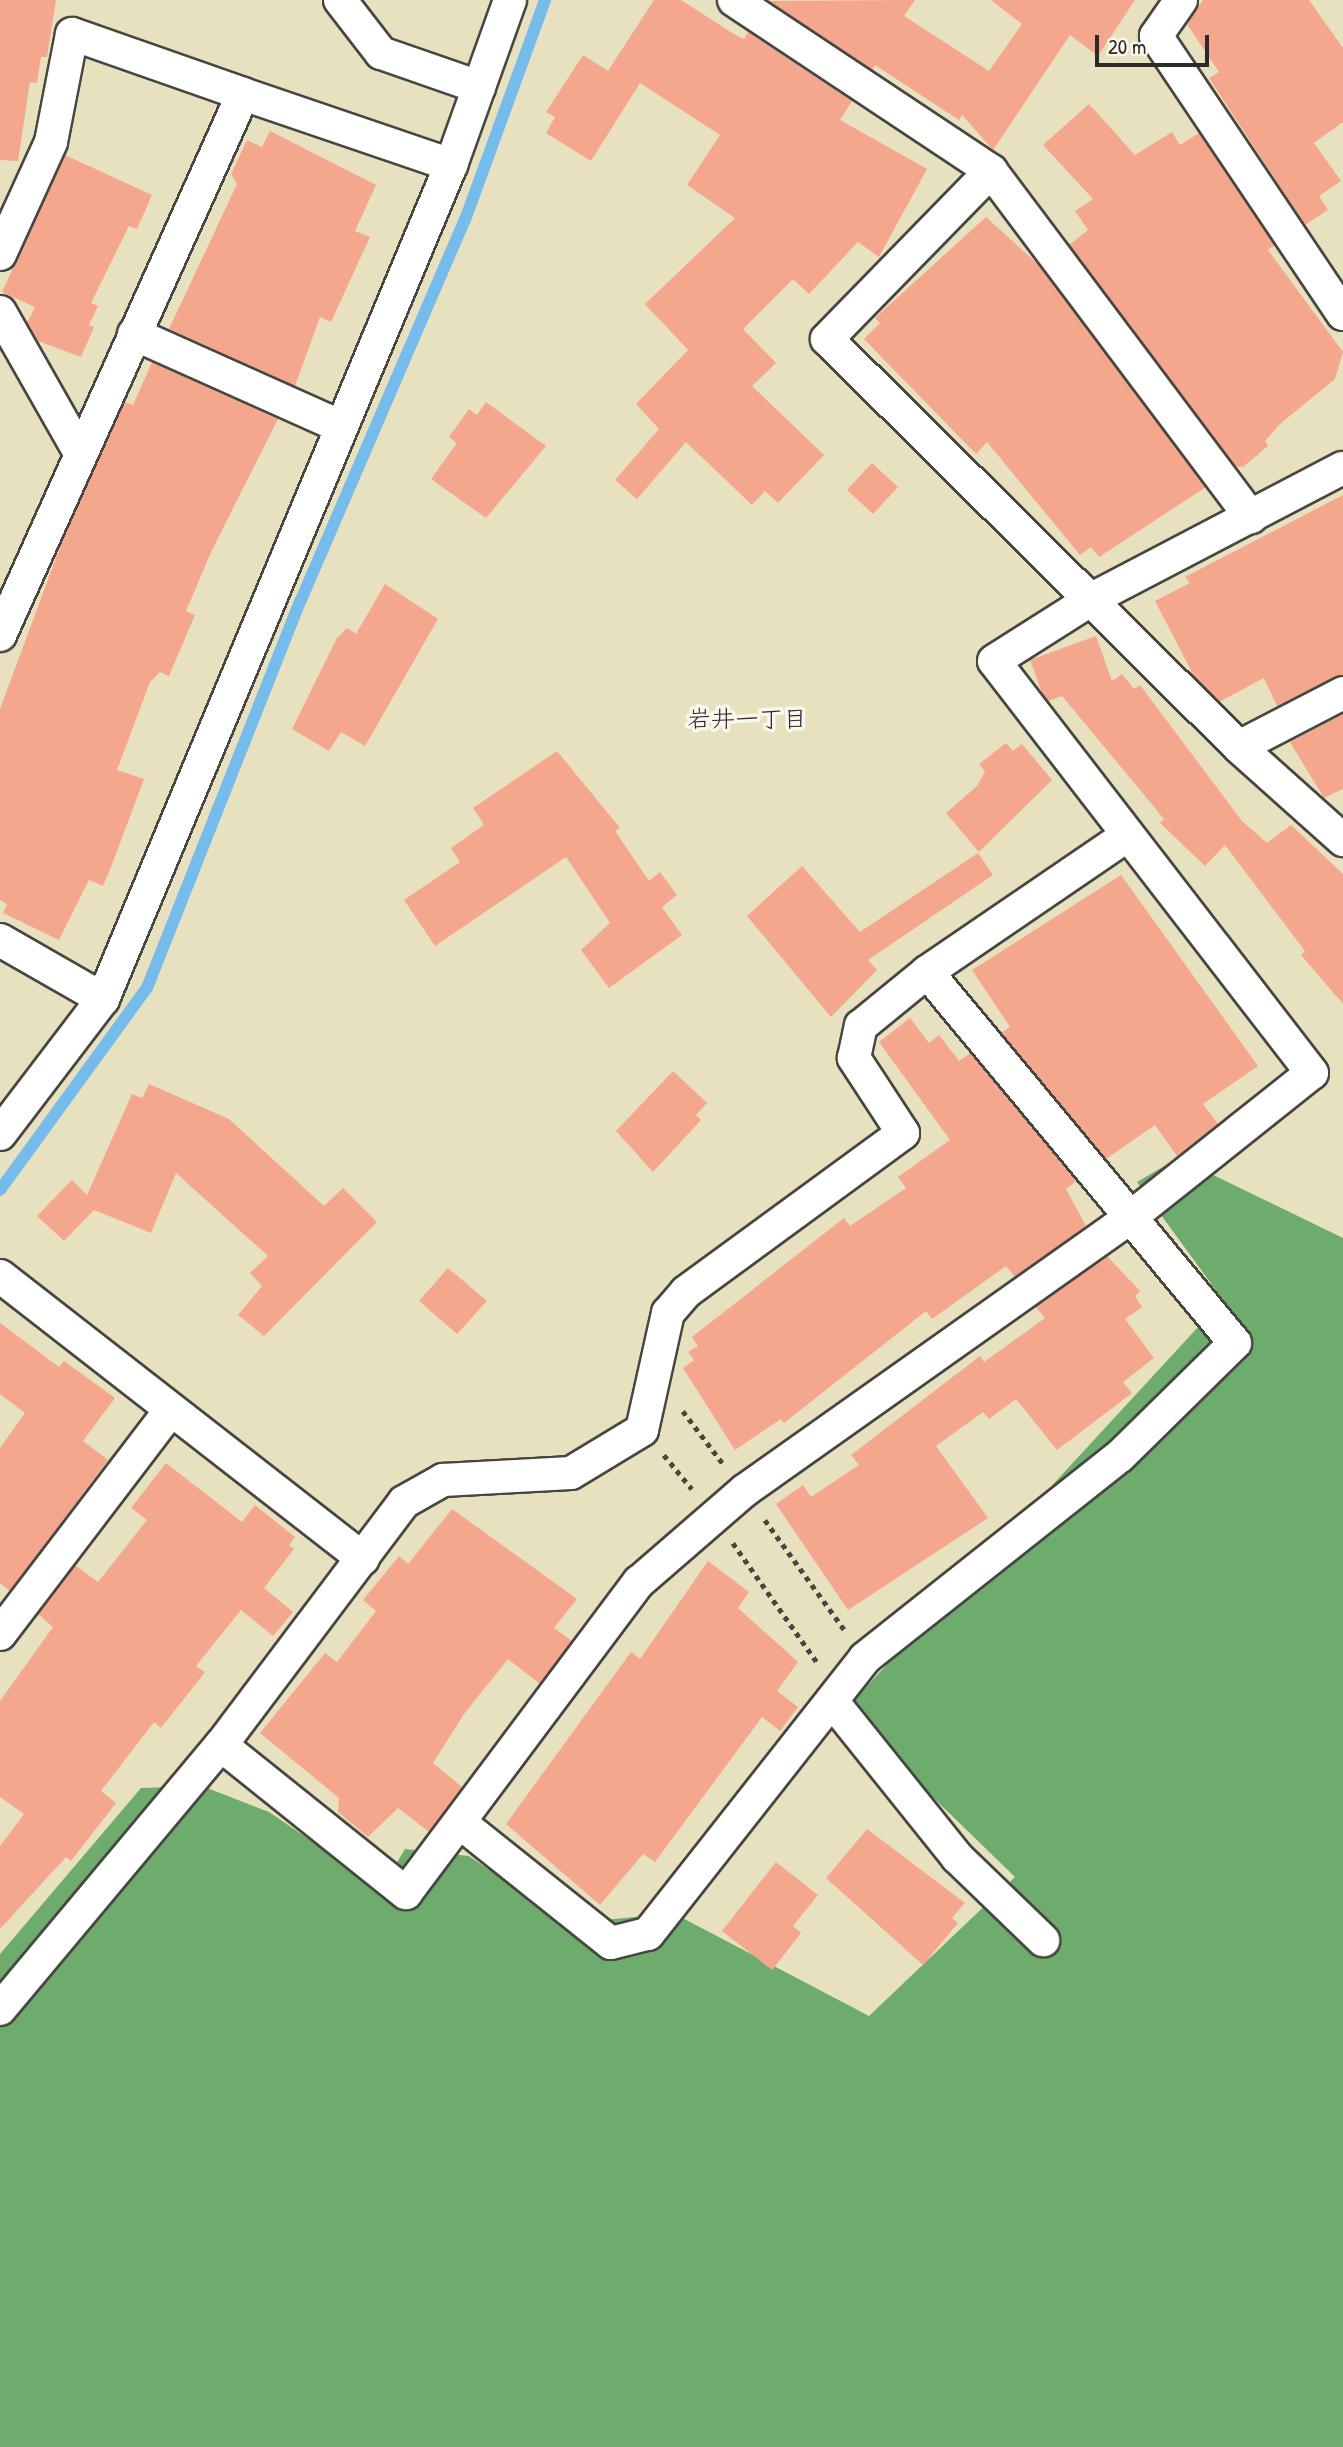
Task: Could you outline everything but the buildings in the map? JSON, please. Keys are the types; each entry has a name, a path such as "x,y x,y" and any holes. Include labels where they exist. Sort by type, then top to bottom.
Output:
{"street":[{"path":"340,0 382,53 479,87"},
{"path":"0,1134 103,999 451,165 510,0"},
{"path":"734,0 991,171 1251,517"},
{"path":"1181,0 1157,36 1343,314"},
{"path":"0,254 51,142 72,34 451,165"},
{"path":"0,635 79,451 243,94"},
{"path":"991,171 827,339 1240,747 1343,840"},
{"path":"0,312 79,451"},
{"path":"134,334 340,426"},
{"path":"221,1745 406,1893 463,1825 639,1582 715,1517 1127,1220 1312,1073 994,661 1090,600 1343,468"},
{"path":"1240,747 1343,693"},
{"path":"0,2009 221,1745 404,1502 443,1480 571,1473 642,1430 668,1312 686,1292 903,1133 854,1058 861,1026 927,972 1128,835"},
{"path":"0,940 103,999"},
{"path":"463,1825 611,1943 648,1934 865,1658 1120,1456 1235,1343 1127,1220 927,972"},
{"path":"0,1276 363,1559"},
{"path":"0,1634 170,1411"},
{"path":"834,1696 957,1857 1043,1940"}],"path":[{"path":"642,1430 715,1517 834,1696"}],"green space":[{"path":"1178,1158 1343,1238 1343,2447 0,2447 0,1954 141,1788 202,1786 269,1812 351,1868 389,1876 405,1849 469,1856 529,1897 585,1922 673,1913 869,2016 1015,1877 844,1711 1223,1300 1137,1182"}],"waterway":[{"path":"0,1190 147,988 301,600 465,220 545,0"}],"district":[{"name":"岩井一丁目","path":"747,719"}]}
